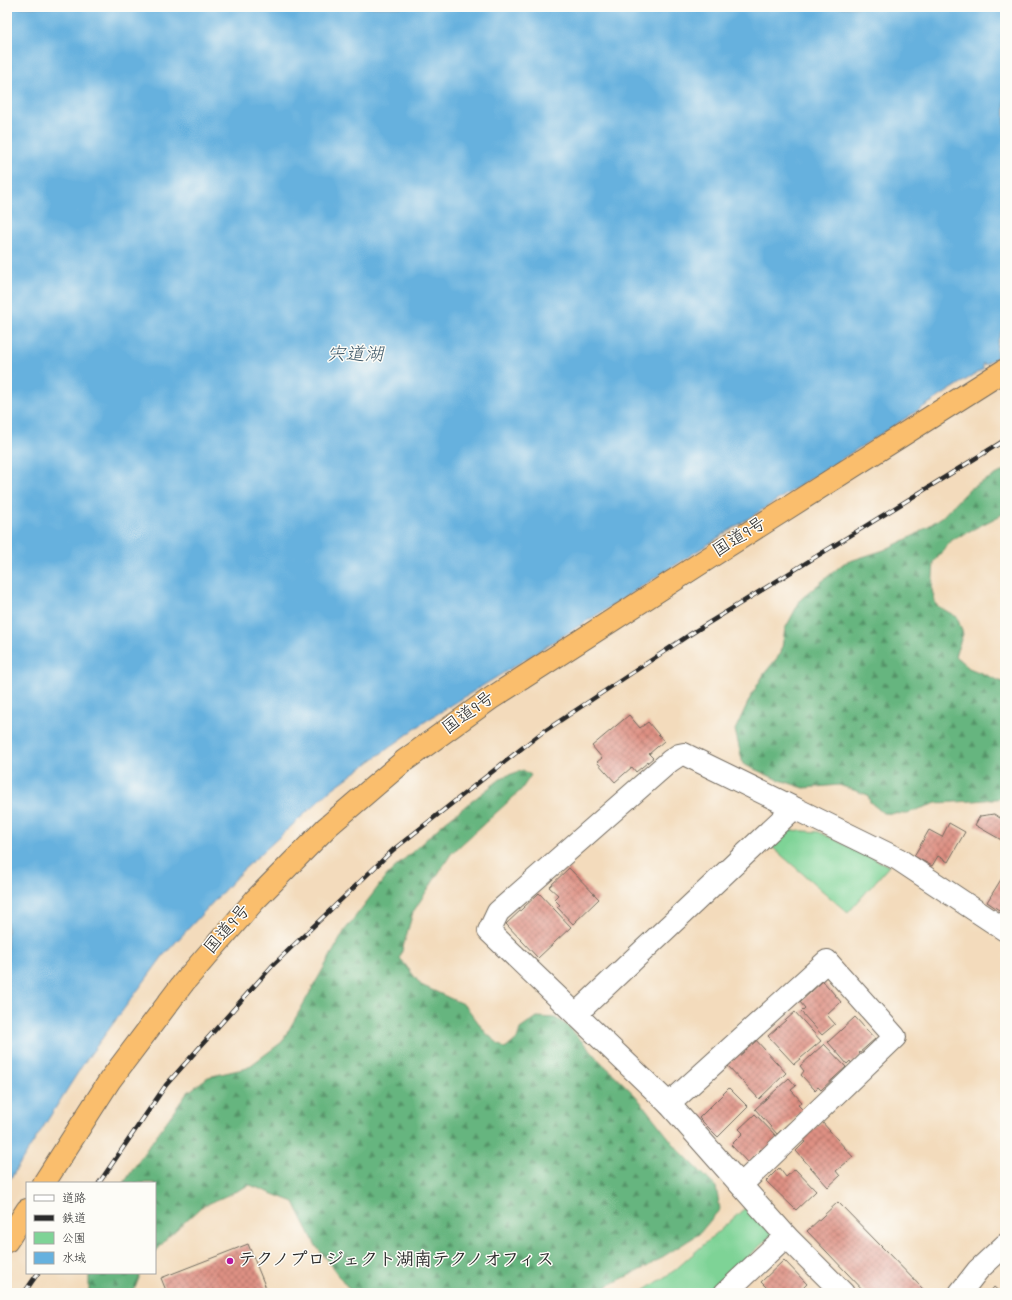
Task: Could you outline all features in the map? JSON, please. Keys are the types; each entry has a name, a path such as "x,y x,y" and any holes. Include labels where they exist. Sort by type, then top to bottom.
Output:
{"highway":[{"name":"国道9号","path":"45,1182 110,1080 184,982 255,900 327,827 404,761 490,699 1005,370"},
{"path":"7,1241 26,1212"}],"street":[{"path":"843,1293 786,1236 669,1104 489,931 498,912 670,760 684,754 898,859 1005,930"},
{"path":"576,1014 794,808"},
{"path":"669,1104 827,961 895,1038 741,1185"},
{"path":"725,1293 786,1236"},
{"path":"960,1293 978,1270 1005,1245"}],"green space":[{"path":"1005,470 1005,513 952,540 934,562 932,590 936,605 957,617 963,634 955,656 969,668 1005,683 1005,798 936,803 905,814 883,813 870,802 868,795 839,785 804,788 774,778 743,764 735,730 751,696 764,674 781,653 785,629 801,599 844,563 884,550 915,535 942,517 969,489"},
{"path":"523,770 531,775 521,790 451,854 413,912 400,958 421,985 465,1005 487,1034 505,1049 517,1039 520,1029 537,1017 555,1018 568,1026 599,1060 635,1095 677,1148 716,1187 720,1209 699,1234 648,1266 607,1286 604,1293 352,1293 316,1246 294,1202 250,1185 201,1207 167,1238 156,1252 156,1182 125,1182 187,1093 208,1077 247,1068 282,1042 345,930 388,874 445,822 503,777"},
{"path":"789,830 819,832 889,866 848,913 772,847"},
{"path":"745,1208 773,1234 708,1293 641,1293 675,1270"},
{"path":"89,1274 141,1274 133,1293 89,1293"}],"water":[{"name":"宍道湖","path":"7,7 1005,7 1005,324 997,344 997,357 985,365 983,363 983,369 611,606 426,721 332,789 242,871 163,956 84,1063 7,1184"}],"building":[{"path":"629,715 640,728 648,722 664,741 649,754 653,758 636,772 632,767 615,782 597,762 602,758 592,746"},
{"path":"994,814 1003,820 1005,816 1005,842 975,825 980,816"},
{"path":"949,823 965,832 948,862 938,856 932,866 914,856 929,830 942,837"},
{"path":"569,868 599,899 573,924 557,907 560,905 554,899 558,895 549,887"},
{"path":"1005,873 1005,914 987,902"},
{"path":"539,893 571,927 538,958 506,924"},
{"path":"823,981 841,1002 827,1015 835,1024 822,1035 801,1012 805,1008 800,1002"},
{"path":"795,1012 821,1041 794,1064 768,1036"},
{"path":"855,1017 875,1039 859,1053 862,1056 852,1064 850,1061 847,1064 828,1042"},
{"path":"755,1039 786,1073 759,1099 727,1065"},
{"path":"824,1044 846,1067 821,1090 818,1087 815,1090 801,1075 804,1071 800,1066"},
{"path":"789,1078 796,1086 791,1090 802,1102 798,1105 803,1110 777,1134 755,1109"},
{"path":"729,1088 748,1107 718,1137 699,1118"},
{"path":"755,1114 779,1139 765,1153 761,1149 748,1163 731,1145 743,1133 739,1129"},
{"path":"822,1122 853,1157 836,1171 840,1176 828,1187 796,1151 805,1142 802,1139"},
{"path":"779,1168 786,1177 795,1169 816,1191 796,1210 766,1181"},
{"path":"838,1202 926,1292 866,1293 807,1231"},
{"name":"テクノプロジェクト湖南テクノオフィス","path":"248,1244 268,1293 167,1293 161,1278"},
{"path":"784,1260 807,1284 798,1293 772,1293 761,1282"},
{"path":"994,1287 1001,1293 989,1293"}],"railway":[{"path":"100,1182 166,1085 273,965 393,850 540,734 689,635 1005,440"},
{"path":"24,1293 37,1274"}],"place":[{"name":"テクノプロジェクト湖南テクノオフィス","path":"230,1261"}]}
